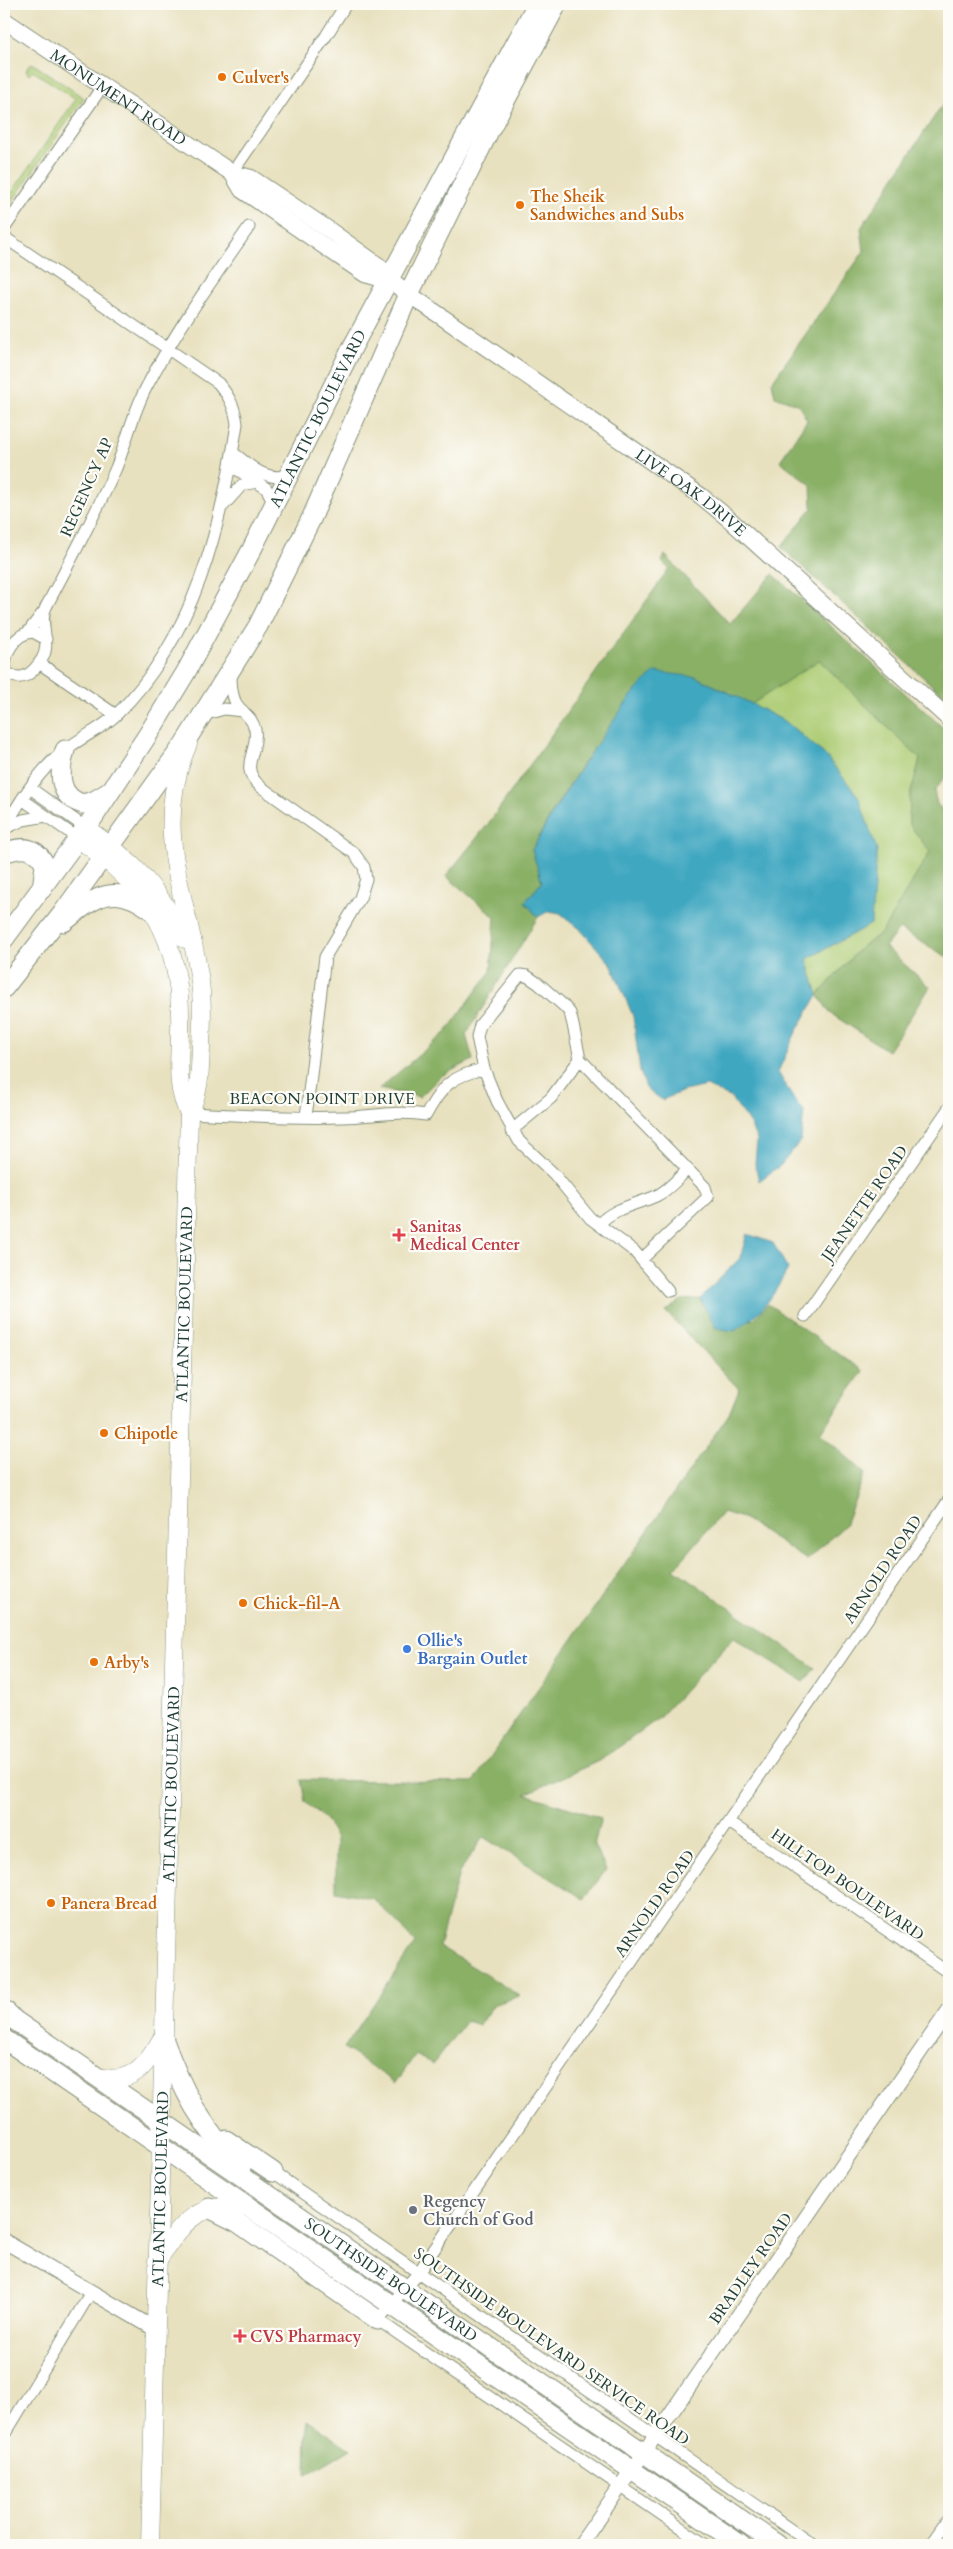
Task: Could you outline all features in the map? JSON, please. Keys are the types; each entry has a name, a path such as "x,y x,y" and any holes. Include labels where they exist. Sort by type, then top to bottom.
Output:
{"highway":[{"name":"ATLANTIC BOULEVARD","path":"82,833 112,790 186,672 275,504 345,362 550,5"},
{"name":"ATLANTIC BOULEVARD","path":"108,851 203,715 266,611 302,541 409,294 550,5"},
{"path":"65,750 60,772 62,786 67,796 83,804 94,801 112,790"},
{"path":"4,939 82,833"},
{"path":"4,853 15,848 27,848 35,852 44,865 42,889"},
{"path":"4,988 108,851"},
{"path":"38,944 85,905 107,894 127,895 154,912"},
{"name":"SOUTHSIDE BOULEVARD","path":"6,2014 778,2545"},
{"path":"163,2038 174,2068 197,2115 262,2191"},
{"name":"SOUTHSIDE BOULEVARD","path":"4,2039 741,2545"},
{"path":"197,2115 231,2144 273,2172"},
{"path":"209,2208 237,2222 378,2320"}],"main road":[{"name":"MONUMENT ROAD","path":"4,20 102,88 232,173 242,190 365,274 390,281 409,294"},
{"name":"LIVE OAK DRIVE","path":"409,294 710,503 949,719"},
{"name":"ATLANTIC BOULEVARD","path":"150,2545 160,2121 189,1113 200,1082 202,1007 197,964 174,864 171,822 174,793 182,760 192,734 203,715"},
{"name":"ATLANTIC BOULEVARD","path":"82,833 108,851 154,912 169,944 178,977 181,1012 179,1082 182,1098 189,1113"},
{"path":"108,851 132,863 155,890 178,925 197,964"},
{"path":"97,2077 120,2080 135,2073 150,2060 163,2038"},
{"path":"157,2261 183,2224 209,2208 246,2206"}],"street":[{"path":"232,173 322,43 346,4"},
{"path":"4,229 102,88"},
{"name":"REGENCY AP","path":"39,663 45,654 45,610 101,501 145,389 166,349 249,227"},
{"path":"4,236 218,383 228,396 235,410 237,424 222,508 204,572 182,621 146,681 116,715 65,750 45,768 22,799 4,829"},
{"path":"232,452 268,477 277,478 289,475"},
{"path":"230,465 266,488 275,504"},
{"path":"222,508 242,485 257,482"},
{"path":"18,678 6,672 4,664 11,648 22,635 28,632 45,610"},
{"path":"28,632 39,634 46,639"},
{"path":"4,683 23,678 39,663 116,715"},
{"path":"231,671 233,695 251,720 255,730 249,765 253,779 261,787 354,853 362,862 366,873 360,898 325,957 306,1117"},
{"path":"203,715 224,709 244,711"},
{"path":"30,788 82,833"},
{"path":"22,799 46,816 82,833"},
{"path":"4,829 23,820 46,816"},
{"path":"642,1259 708,1197 705,1186 687,1170 580,1059 570,1013 539,984 527,976 520,975 480,1025 477,1037 484,1069 512,1131 554,1174 590,1218 642,1259 668,1291"},
{"path":"512,1131 551,1098 580,1059"},
{"name":"BEACON POINT DRIVE","path":"189,1113 343,1118 395,1113 426,1115 446,1084 457,1076 484,1069"},
{"name":"JEANETTE ROAD","path":"805,1316 949,1108"},
{"path":"599,1224 607,1216 619,1209 656,1196 670,1187 687,1170"},
{"name":"ARNOLD ROAD","path":"378,2320 418,2273 949,1500"},
{"name":"HILLTOP BOULEVARD","path":"729,1822 949,1973"},
{"name":"BRADLEY ROAD","path":"580,2545 949,2010"},
{"name":"SOUTHSIDE BOULEVARD SERVICE ROAD","path":"273,2172 813,2545"},
{"path":"4,2241 155,2329"},
{"path":"4,2436 91,2292"},
{"path":"378,2320 706,2545"},
{"path":"930,2545 949,2518"}],"green space":[{"path":"32,63 84,98 4,213 4,204 76,99 33,71 29,75 26,70"},
{"path":"949,100 949,701 781,547 812,508 811,485 780,461 807,420 799,405 775,396 772,382 864,251 861,228 940,108"},
{"path":"665,555 730,624 773,574 949,733 949,772 934,791 937,804 949,816 949,958 899,929 885,947 930,987 888,1051 830,1013 818,995 860,948 882,932 930,852 909,824 910,796 920,759 819,660 752,704 696,677 586,759 550,816 532,850 542,882 525,902 538,917 466,1035 473,1060 441,1076 420,1097 379,1089 446,1032 491,971 495,917 446,876 488,824 669,569 662,562"},
{"path":"819,659 920,759 910,796 909,824 931,852 882,932 860,948 818,995 807,959 871,924 858,796 825,755 786,722 752,704"},
{"path":"700,1299 716,1328 754,1319 768,1304 863,1371 820,1433 865,1473 845,1525 807,1560 743,1518 723,1512 674,1569 815,1668 804,1682 734,1637 659,1718 601,1760 525,1794 601,1818 594,1845 606,1870 584,1899 483,1837 459,1873 439,1946 520,1996 493,2005 479,2025 466,2021 433,2064 415,2055 396,2083 344,2048 415,1943 372,1898 336,1891 336,1839 326,1820 305,1802 301,1780 473,1782 729,1414 739,1389 666,1312 681,1300"},
{"path":"307,2420 350,2449 306,2475"}],"water":[{"path":"656,672 696,677 786,722 825,755 858,796 877,850 871,924 807,959 818,995 796,1032 778,1072 793,1098 804,1111 801,1140 781,1165 759,1181 755,1164 757,1140 750,1124 731,1098 707,1086 684,1091 662,1100 646,1088 640,1071 633,1016 611,964 579,928 560,913 549,911 538,917 525,902 542,882 532,850 559,802 636,690"},
{"path":"747,1234 773,1243 788,1269 766,1304 753,1318 734,1331 716,1328 700,1299 740,1258"}],"place":[{"name":"Culver's","path":"222,77"},
{"name":"The Sheik Sandwiches and Subs","path":"520,205"},
{"name":"Sanitas Medical Center","path":"399,1235"},
{"name":"Chipotle","path":"104,1433"},
{"name":"Chick-fil-A","path":"243,1603"},
{"name":"Ollie's Bargain Outlet","path":"407,1649"},
{"name":"Arby's","path":"94,1662"},
{"name":"Panera Bread","path":"51,1903"},
{"name":"Regency Church of God","path":"413,2210"},
{"name":"CVS Pharmacy","path":"240,2336"}]}
